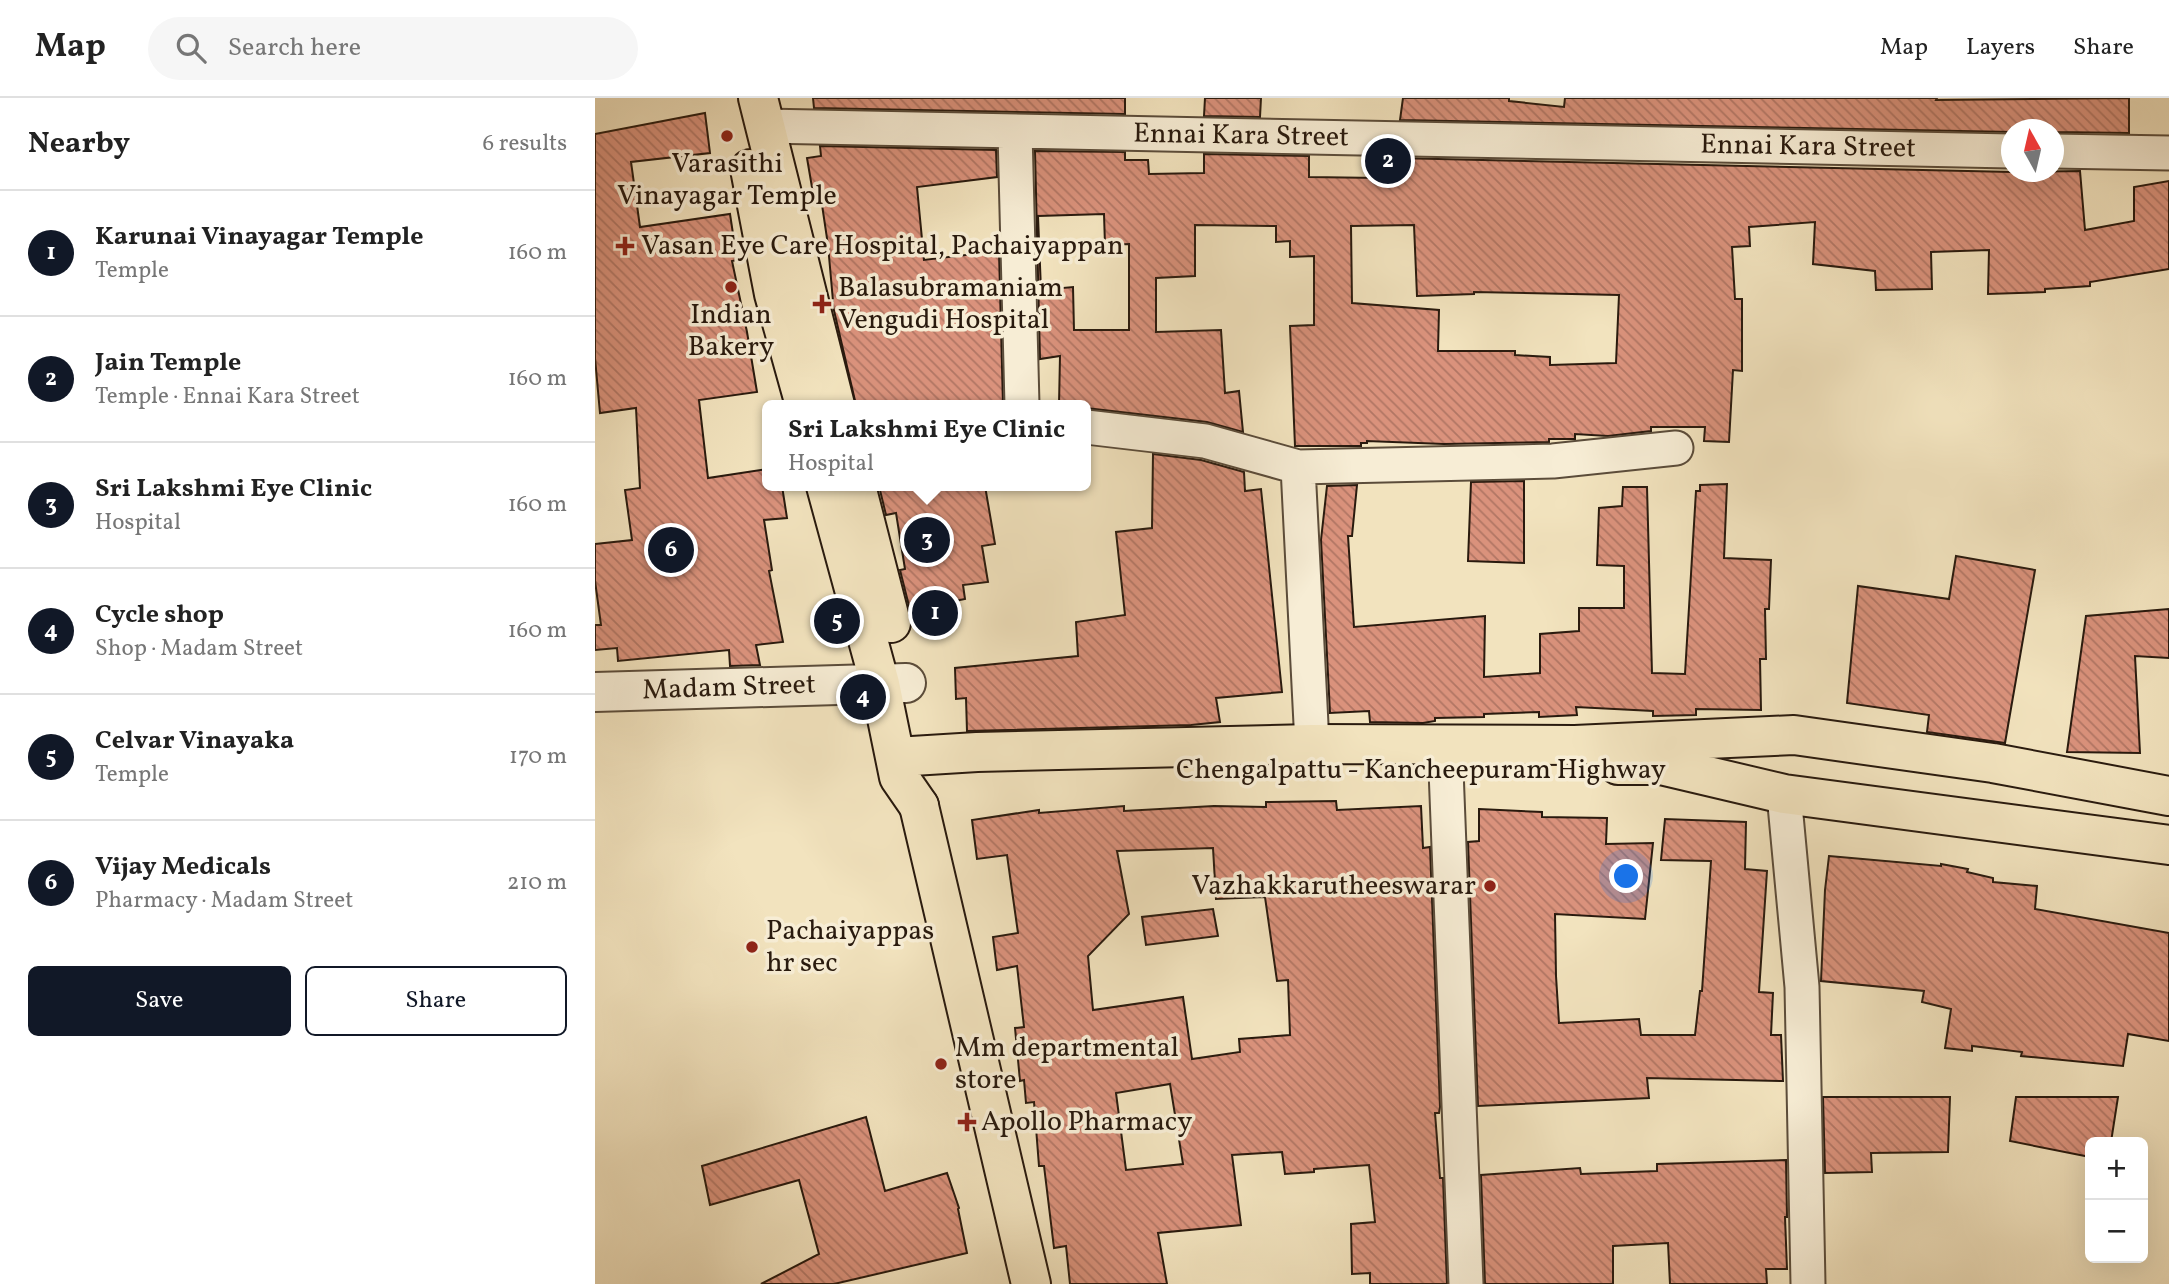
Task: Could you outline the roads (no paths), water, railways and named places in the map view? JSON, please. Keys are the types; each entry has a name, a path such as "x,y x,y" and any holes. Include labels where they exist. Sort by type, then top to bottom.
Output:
{"main road":[{"path":"736,98 775,294 804,400"},
{"path":"761,112 834,400"},
{"path":"828,491 893,683"},
{"path":"857,491 910,774 1031,1284"},
{"path":"910,774 977,752 1313,744 1445,755 1575,745 1794,735 1993,763 2169,796"},
{"name":"Chengalpattu - Kancheepuram Highway","path":"910,774 1349,766 1445,755 1661,765 1784,794 2169,845"}],"street":[{"name":"Ennai Kara Street","path":"761,112 1015,132 2001,151"},
{"path":"1015,132 1022,400"},
{"path":"2064,151 2169,153"},
{"path":"1091,428 1205,441 1298,467 1553,461 1676,449"},
{"path":"1298,467 1313,744"},
{"name":"Madam Street","path":"595,692 893,683"},
{"path":"1445,755 1466,1284"},
{"path":"1784,794 1802,987 1808,1284"}],"place":[{"name":"Varasithi Vinayagar Temple","path":"727,136"},
{"name":"Jain Temple","path":"1388,161"},
{"name":"Vasan Eye Care Hospital, Pachaiyappan","path":"625,246"},
{"name":"Indian Bakery","path":"731,287"},
{"name":"Balasubramaniam Vengudi Hospital","path":"822,304"},
{"name":"Sri Lakshmi Eye Clinic","path":"927,540"},
{"name":"Vijay Medicals","path":"671,550"},
{"name":"Karunai Vinayagar Temple","path":"935,613"},
{"name":"Celvar Vinayaka","path":"837,621"},
{"name":"Cycle shop","path":"863,697"},
{"name":"Vazhakkarutheeswarar","path":"1490,886"},
{"name":"Pachaiyappas hr sec","path":"752,947"},
{"name":"Mm departmental store","path":"941,1064"},
{"name":"Apollo Pharmacy","path":"967,1122"}]}
